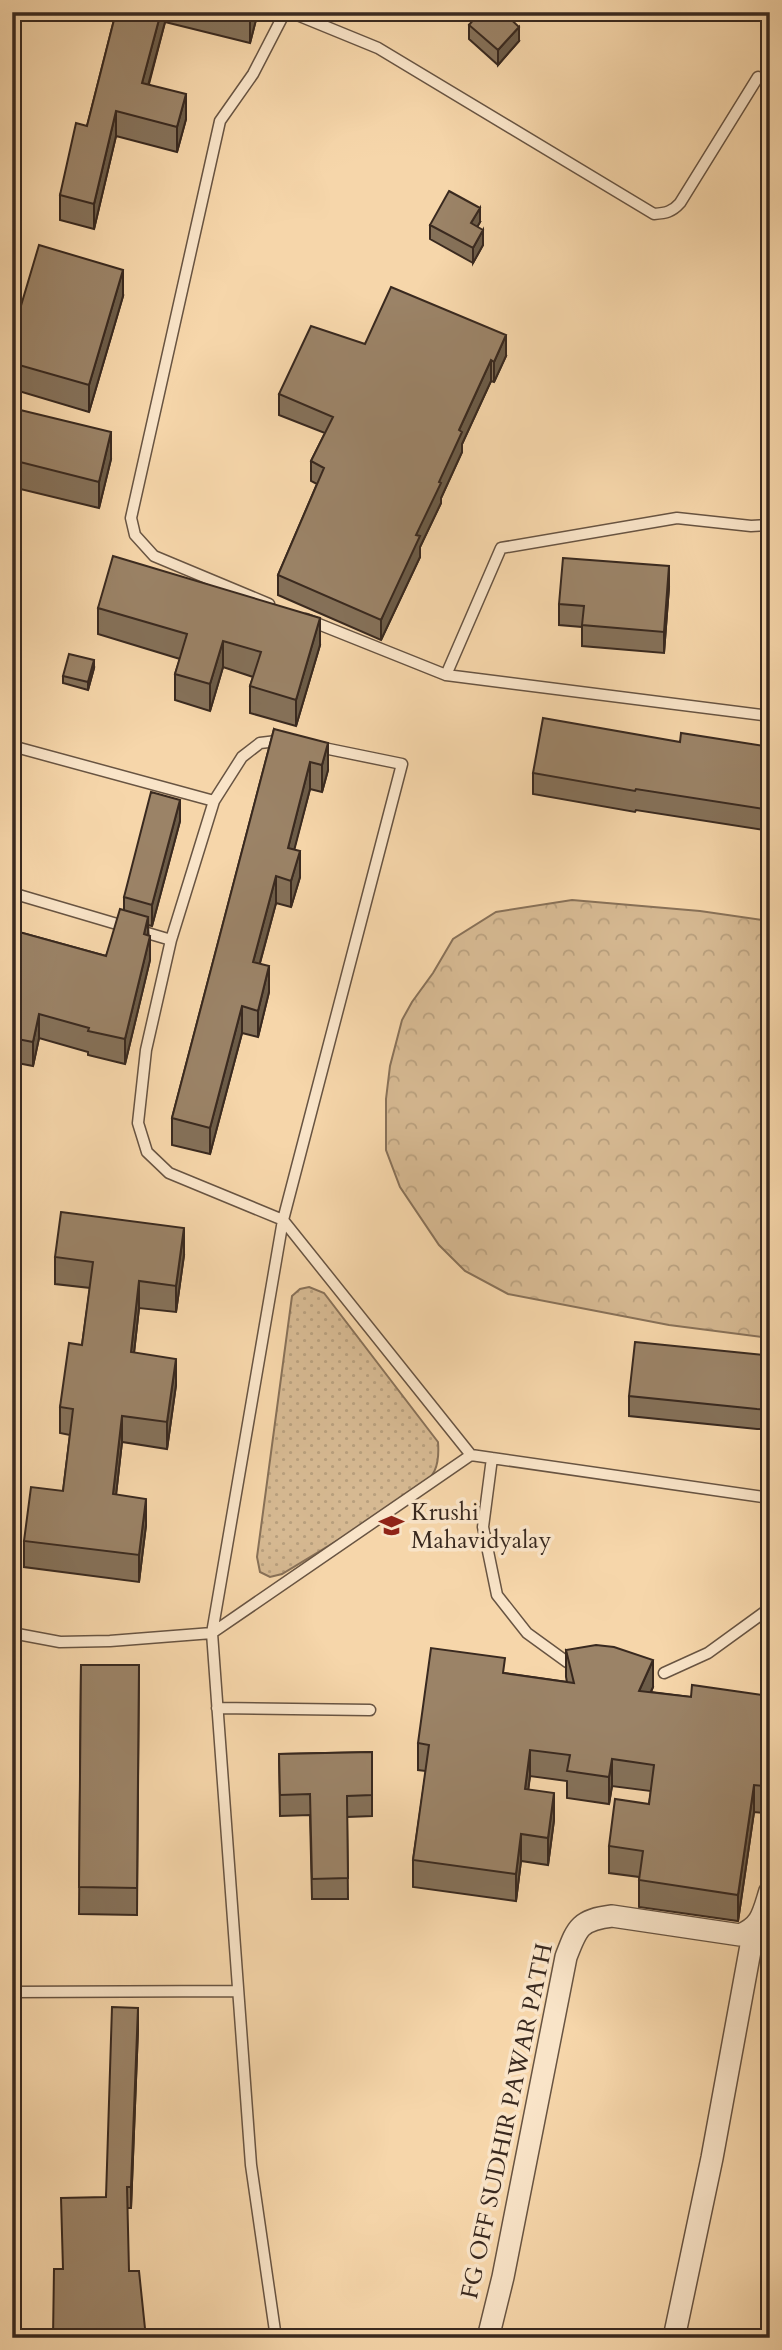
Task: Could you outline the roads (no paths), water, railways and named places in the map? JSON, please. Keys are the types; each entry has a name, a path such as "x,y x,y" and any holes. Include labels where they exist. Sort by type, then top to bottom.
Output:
{"street":[{"path":"674,2338 712,2158 754,1929 770,1891"},
{"name":"FG OFF SUDHIR PAWAR PATH","path":"488,2338 503,2277 566,1957 576,1930 593,1918 612,1916 740,1935 754,1929"}],"lane":[{"path":"285,12 253,74 220,121 131,518 135,535 154,556 285,611"},
{"path":"290,12 378,48 654,214 673,210 680,203 758,77"},
{"path":"446,676 501,548 677,518 751,526 770,525"},
{"path":"297,616 446,676 770,716"},
{"path":"276,2338 251,2165 212,1633 283,1220 402,764 284,740 260,743 242,757 214,802 171,940 144,1062 138,1123 147,1152 169,1173 283,1220 471,1455"},
{"path":"12,746 214,802"},
{"path":"12,893 171,940"},
{"path":"12,1633 60,1642 110,1642 212,1633 471,1455 770,1498"},
{"path":"492,1458 483,1527 497,1595 527,1633 567,1662"},
{"path":"664,1673 708,1653 770,1608"},
{"path":"217,1708 370,1710"},
{"path":"12,1992 238,1990"}],"place":[{"name":"Krushi Mahavidyalay","path":"391,1526"}]}
